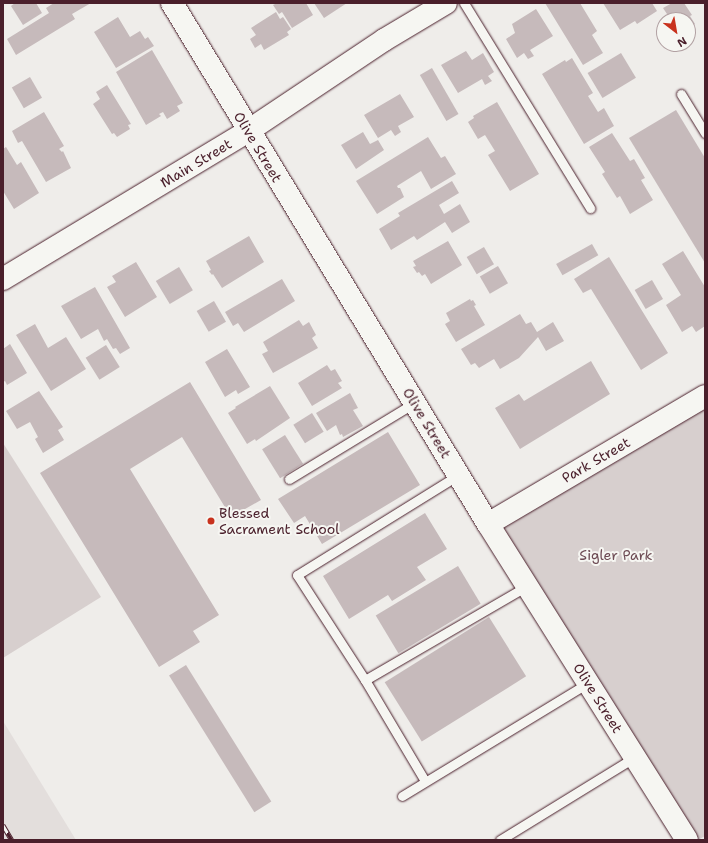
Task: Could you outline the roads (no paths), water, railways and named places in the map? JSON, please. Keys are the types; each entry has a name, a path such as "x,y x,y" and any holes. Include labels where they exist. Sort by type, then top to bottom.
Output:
{"street":[{"name":"Olive Street","path":"172,3 248,131 488,524 687,840"},
{"name":"Main Street","path":"3,278 248,131 384,40 446,3"},
{"name":"Park Street","path":"488,524 705,396"}],"lane":[{"path":"464,3 590,208"},
{"path":"681,94 705,133"},
{"path":"289,479 414,403"},
{"path":"426,781 365,680 297,575 458,475"},
{"path":"365,680 527,586"},
{"path":"402,796 588,683"},
{"path":"500,840 635,757"}],"railway":[{"path":"3,825 12,840"}],"place":[{"name":"Blessed Sacrament School","path":"211,521"}],"park label":[{"name":"Sigler Park","path":"616,555"}]}
